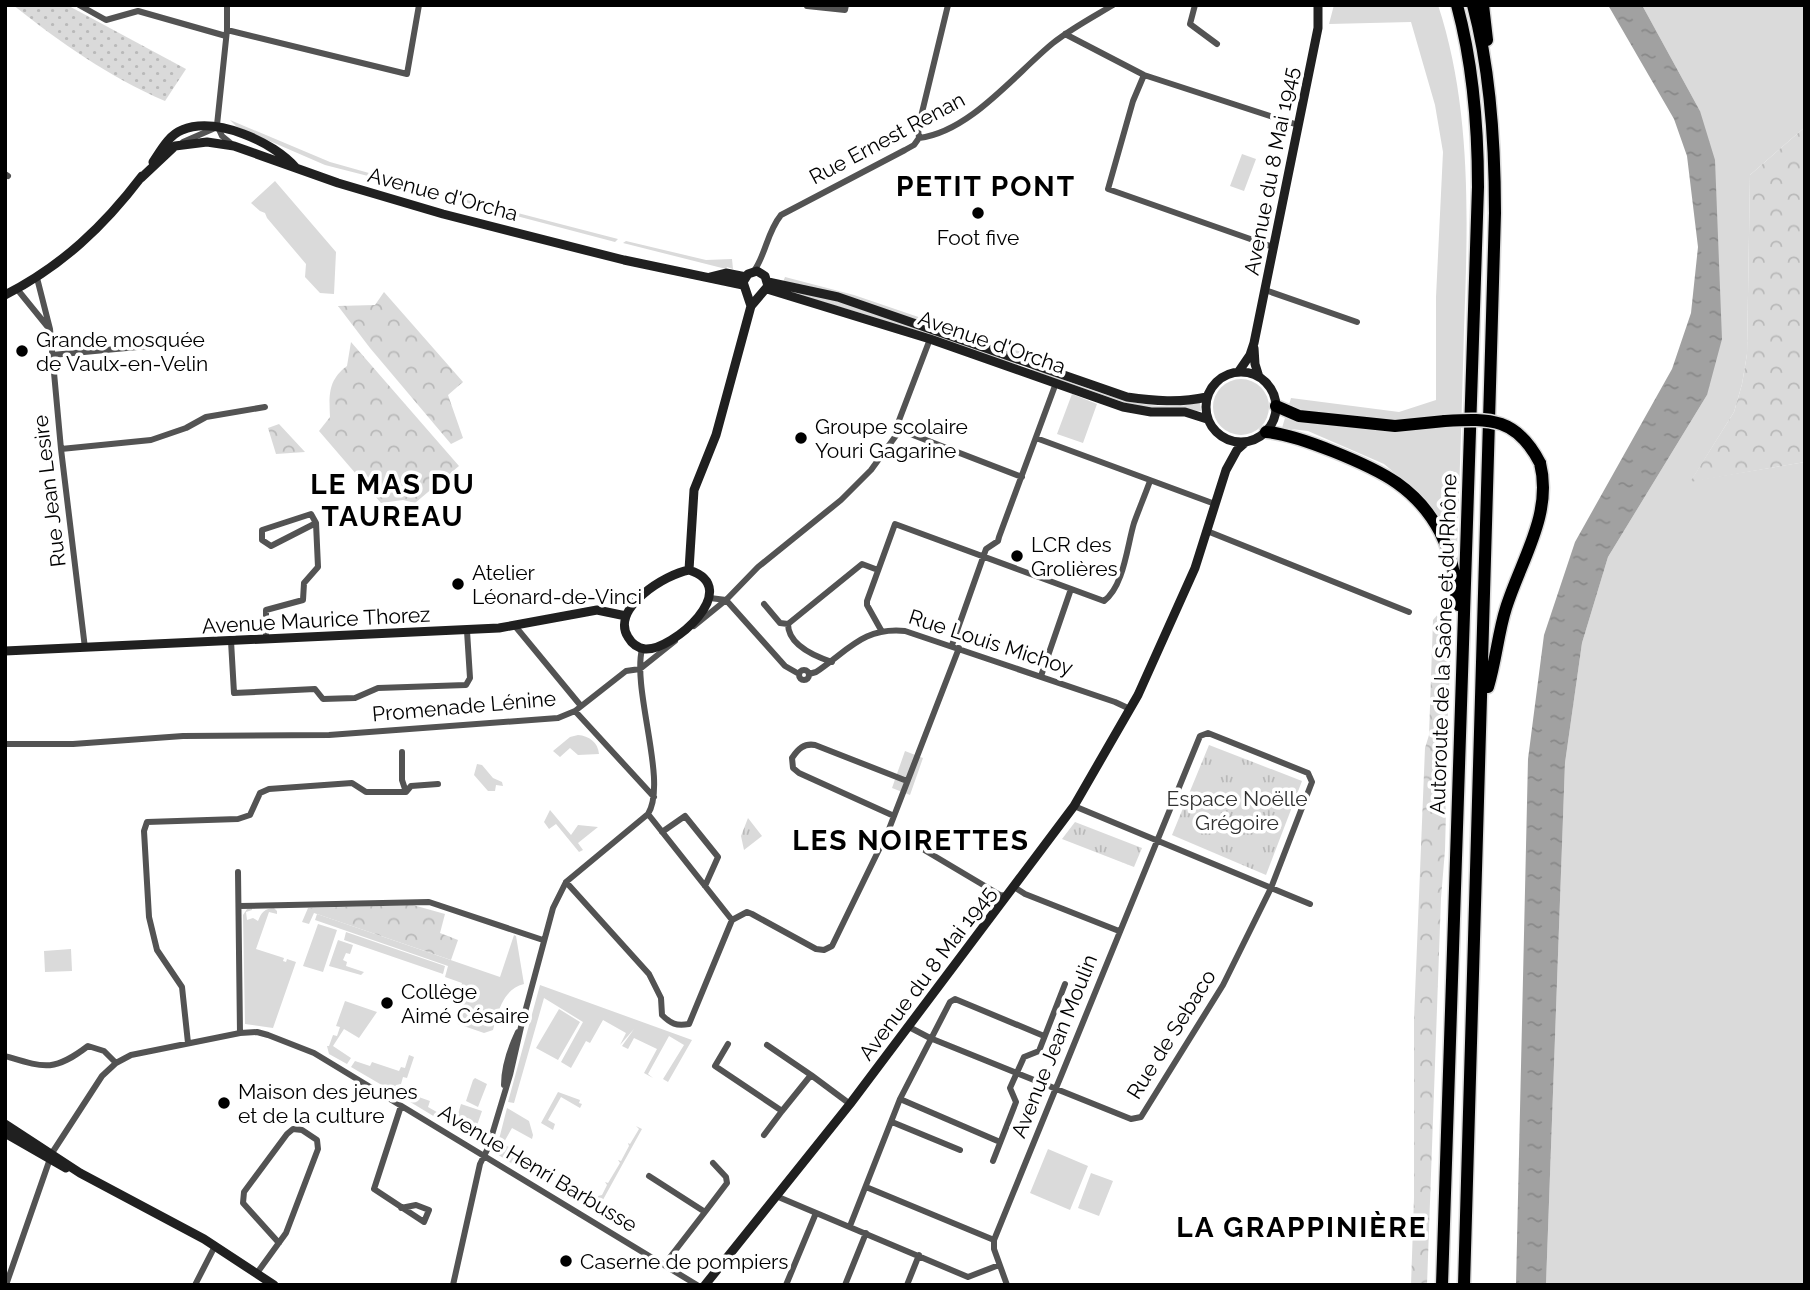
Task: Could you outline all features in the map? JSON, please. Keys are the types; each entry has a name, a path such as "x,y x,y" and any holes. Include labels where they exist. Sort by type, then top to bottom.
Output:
{"highway":[{"name":"Autoroute de la Saône et du Rhône","path":"1442,1285 1478,153 1473,90 1457,5"},
{"name":"Autoroute de la Saône et du Rhône","path":"1464,1285 1495,186 1484,61 1473,5"},
{"path":"1483,5 1488,35 1484,61"},
{"path":"1276,406 1298,416 1395,426 1480,418 1515,430 1532,448 1544,480 1544,494 1539,519 1506,607 1482,704"},
{"path":"1266,432 1288,435 1382,474 1424,507 1439,530 1448,552 1455,581 1456,602 1463,622"}],"street":[{"path":"79,5 106,20 138,11 407,74 419,5"},
{"path":"227,5 227,33 217,125 222,136 234,146"},
{"path":"807,6 845,10 846,5"},
{"path":"919,138 918,129 948,5"},
{"name":"Rue Ernest Renan","path":"751,306 770,232 781,215 914,145 919,138 938,133 991,101 1065,34 1112,5"},
{"path":"1195,5 1190,24 1217,44"},
{"name":"Avenue du 8 Mai 1945","path":"1239,371 1250,355 1254,343 1318,28 1318,5"},
{"path":"1318,28 1324,5"},
{"path":"1065,34 1144,75 1298,125"},
{"path":"1144,75 1133,101 1108,189 1273,247"},
{"name":"Avenue d'Orcha","path":"173,142 181,130 201,125 217,125 278,150 296,168"},
{"path":"5,295 37,278 86,241 173,142"},
{"name":"Avenue d'Orcha","path":"173,142 207,142 234,146 338,183 443,214 624,260 706,277 726,273 930,339 1123,407 1151,412 1185,412 1208,419"},
{"name":"Rue Jean Lesire","path":"37,278 50,329 61,449 85,648"},
{"path":"689,570 694,490 716,435 751,306 758,296 755,282"},
{"name":"Avenue d'Orcha","path":"755,282 838,297 1127,397 1151,401 1185,401 1207,397"},
{"path":"17,289 50,329"},
{"path":"1265,290 1357,322"},
{"path":"930,339 898,422 900,430 1022,477"},
{"path":"52,355 180,343"},
{"name":"Avenue du 8 Mai 1945","path":"1254,343 1255,365 1259,377"},
{"path":"1239,371 1259,377 1271,389 1276,406 1275,417 1266,432 1246,442 1234,442 1225,438 1216,432 1208,419 1207,397 1217,381 1229,373 1239,371"},
{"path":"566,882 649,974 661,998 662,1015 671,1023 689,1024 732,920 742,914 752,914 817,949 829,949 832,946 889,829 956,646 983,558 989,546 998,541 1056,383"},
{"path":"61,449 151,440 186,428 206,417 265,407"},
{"name":"Promenade Lénine","path":"5,744 73,744 183,736 329,735 558,718 575,711 626,671 640,669 726,600 758,567 841,500 871,470 900,430"},
{"path":"1036,438 1215,504"},
{"name":"Avenue du 8 Mai 1945","path":"705,1285 850,1104 1074,806 1130,709 1195,568 1226,470 1228,458 1225,438"},
{"name":"Avenue du 8 Mai 1945","path":"1226,470 1237,450 1246,442"},
{"path":"881,630 867,606 895,524 1104,601 1125,565 1133,528 1150,481"},
{"path":"266,639 266,610 303,600 304,583 318,567 316,523 311,514 262,530 262,540 271,546 316,523"},
{"path":"1207,531 1409,612"},
{"path":"764,604 780,623 788,624 862,564 878,570"},
{"path":"689,570 700,573 706,580 710,598 703,610 679,634 651,649 642,649 627,637 624,629 631,607 657,584 676,572 689,570"},
{"path":"1041,676 1072,589"},
{"path":"710,598 726,600"},
{"name":"Rue Louis Michoy","path":"726,600 785,666 799,674 803,680 832,662 866,635 881,630 905,631 956,646 1130,709"},
{"name":"Avenue Maurice Thorez","path":"5,651 467,631 515,626 597,610 626,616"},
{"path":"788,624 788,632 800,646 832,662"},
{"path":"515,626 581,706"},
{"path":"231,641 234,693 315,689 323,699 355,698 378,688 466,685 470,678 467,631"},
{"path":"453,1285 480,1164 513,1064 553,908 566,882 648,814 654,798 640,669 642,649"},
{"path":"575,711 654,798"},
{"path":"1156,841 1203,733 1308,773 1312,782 1271,888"},
{"path":"894,816 799,773 793,768 792,758 803,746 815,745 907,781"},
{"path":"402,752 402,780 406,792"},
{"path":"188,1043 182,987 157,950 149,917 144,831 147,822 238,819 250,815 260,793 269,789 352,783 366,792 406,792"},
{"path":"406,792 411,786 438,784"},
{"path":"1074,806 1085,813 1310,904"},
{"path":"648,814 732,920"},
{"path":"662,832 685,816 718,857 705,886"},
{"path":"889,829 1000,895 1007,896"},
{"name":"Avenue Jean Moulin","path":"994,1240 1156,841"},
{"path":"239,873 240,1033"},
{"path":"1014,887 1025,894 1119,931"},
{"name":"Rue de Sebaco","path":"909,1027 930,1038 1131,1119 1141,1116 1223,985 1271,888"},
{"path":"239,906 429,902 544,940"},
{"path":"993,1161 1017,1102 1010,1088 1016,1073 1024,1057 1039,1051 1065,984"},
{"path":"850,1226 900,1099 950,1002 955,999 1044,1036"},
{"name":"Avenue Henri Barbusse","path":"6,1285 50,1156 102,1076 116,1063 131,1055 257,1032 314,1053 697,1285"},
{"path":"728,1044 715,1066 782,1111"},
{"path":"767,1045 850,1104"},
{"path":"5,1056 41,1067 67,1062 89,1046 104,1051 116,1063"},
{"path":"764,1135 811,1075"},
{"path":"900,1099 1000,1142"},
{"path":"401,1106 374,1189 401,1208"},
{"path":"892,1122 960,1150"},
{"path":"5,1124 50,1156"},
{"path":"257,1273 279,1243 286,1233 318,1149 317,1140 302,1130 293,1129 287,1134 244,1192 243,1203 279,1243"},
{"path":"5,1133 215,1246 274,1285"},
{"path":"664,1265 727,1183 726,1177 713,1163"},
{"path":"649,1177 705,1212"},
{"path":"866,1187 994,1240 994,1250 1007,1285"},
{"path":"776,1196 968,1277 999,1265"},
{"path":"786,1285 817,1213"},
{"path":"845,1285 866,1234"},
{"path":"195,1285 215,1246"},
{"path":"907,1285 919,1255"}],"green space":[{"path":"13,5 67,5 186,69 165,101 144,92 86,58"},
{"path":"1334,5 1438,5 1449,44 1462,125 1466,207 1457,548 1452,547 1416,491 1384,464 1308,431 1282,428 1291,398 1399,412 1436,400 1436,297 1443,152 1435,105 1411,22 1329,24"},
{"path":"1642,5 1805,5 1805,127 1750,175 1747,354 1742,384 1734,412 1691,481 1805,462 1805,1285 1546,1285 1565,763 1582,643 1608,557 1707,395 1700,111"},
{"path":"230,120 330,162 369,173 368,176 325,165 237,127"},
{"path":"1805,127 1805,462 1690,482 1734,412 1742,384 1747,354 1750,175"},
{"path":"1242,154 1256,159 1244,191 1230,186"},
{"path":"275,181 336,252 334,294 320,293 305,277 306,264 265,213 251,203"},
{"path":"445,194 618,239 615,242 452,199"},
{"path":"626,241 706,260 732,259 733,269 623,243"},
{"path":"785,277 854,295 1030,355 1030,359 854,299 783,282"},
{"path":"782,290 838,300 1018,363 1017,366 864,314"},
{"path":"384,292 463,382 448,395 463,438 451,444 338,306 375,305"},
{"path":"351,342 459,466 415,503 403,500 381,503 319,431 330,417 331,388 336,377 347,366"},
{"path":"1032,368 1137,403 1180,406 1200,402 1201,411 1164,410 1132,405 1031,371"},
{"path":"1236,379 1246,379 1261,387 1267,396 1267,418 1261,427 1246,435 1236,435 1218,423 1213,412 1213,402 1225,384"},
{"path":"1072,394 1097,404 1083,443 1057,434"},
{"path":"279,424 305,452 276,454 268,428"},
{"path":"1448,612 1452,617 1444,792 1445,850 1427,1285 1411,1285 1414,1020 1425,748 1429,735 1433,620 1439,613"},
{"path":"578,735 592,740 599,754 578,755 570,748 560,757 553,751 570,737"},
{"name":"Espace Noëlle Grégoire","path":"1209,745 1302,781 1266,875 1172,835"},
{"path":"905,751 923,758 910,795 892,788"},
{"path":"477,764 482,765 493,778 502,782 503,786 496,785 495,791 488,791 474,775"},
{"path":"550,810 571,835 578,825 598,827 578,843 583,850 579,852 556,824 549,829 544,822"},
{"path":"748,818 762,836 744,850 741,836"},
{"path":"1075,822 1142,848 1134,867 1062,839"},
{"path":"413,905 445,914 440,933 458,940 451,960 314,913 309,924 302,922 308,908"},
{"path":"252,908 246,912 247,920 253,918 258,921 268,909 274,908 277,911 277,914 269,912 256,949 284,958 283,961 286,962 287,959 296,962 273,1028 245,1024 243,915 247,909"},
{"path":"317,914 500,977 514,935 524,984 506,996 493,1030 484,1033 458,1024 456,1016 460,1005 455,1003 462,983 445,977 448,966 315,920"},
{"path":"318,924 337,930 323,972 303,966"},
{"path":"346,932 445,966 443,974 344,940"},
{"path":"338,940 353,945 350,954 346,953 343,960 347,962 346,966 364,972 361,975 329,966"},
{"path":"71,949 72,971 45,972 44,951"},
{"path":"540,985 692,1040 668,1082 663,1079 684,1045 669,1036 648,1074 653,1078 644,1073 657,1049 634,1038 628,1049 622,1046 634,1029 620,1045 626,1033 603,1020 590,1043 586,1041 571,1068 561,1062 583,1022 544,998 514,1103 508,1102"},
{"path":"345,1001 377,1012 359,1038 344,1029 333,1046 351,1058 347,1064 329,1054 327,1046 333,1035 337,1036 340,1027 336,1026"},
{"path":"559,1009 580,1022 558,1060 536,1048"},
{"path":"409,1055 414,1057 407,1078 403,1077 401,1084 396,1085 392,1091 351,1067 355,1061 370,1066 372,1062 399,1071 401,1067 405,1068"},
{"path":"475,1078 487,1084 478,1107 466,1101"},
{"path":"399,1090 430,1101 428,1107 442,1115 440,1120 397,1094"},
{"path":"558,1092 580,1100 579,1103 582,1104 580,1108 561,1097 548,1120 555,1124 553,1130 541,1123"},
{"path":"461,1104 482,1111 475,1131 455,1124"},
{"path":"507,1108 529,1121 533,1135 532,1139 512,1128 503,1144 519,1152 514,1165 496,1151"},
{"path":"636,1126 642,1129 599,1207 596,1205 598,1196 602,1195 607,1185 605,1182 608,1183 620,1163 618,1160 621,1161 628,1143 630,1144 639,1129"},
{"path":"1048,1149 1088,1166 1070,1210 1030,1193"},
{"path":"1091,1173 1113,1181 1099,1216 1078,1208"}],"water":[{"path":"1608,5 1642,5 1700,111 1715,160 1722,339 1707,395 1608,557 1582,643 1565,763 1546,1285 1516,1285 1528,759 1544,635 1575,542 1672,369 1691,313 1698,247 1687,156 1674,119"}],"place":[{"name":"Foot five","path":"978,213"},
{"name":"Grande mosquée de Vaulx-en-Velin","path":"22,351"},
{"name":"Groupe scolaire Youri Gagarine","path":"801,438"},
{"name":"LCR des Grolières","path":"1017,556"},
{"name":"Atelier Léonard-de-Vinci","path":"458,584"},
{"name":"Collège Aimé Césaire","path":"387,1003"},
{"name":"Maison des jeunes et de la culture","path":"224,1103"},
{"name":"Caserne de pompiers","path":"566,1261"}],"district":[{"name":"PETIT PONT","path":"986,186"},
{"name":"LE MAS DU TAUREAU","path":"393,500"},
{"name":"LES NOIRETTES","path":"911,840"},
{"name":"LA GRAPPINIÈRE","path":"1302,1227"}]}
